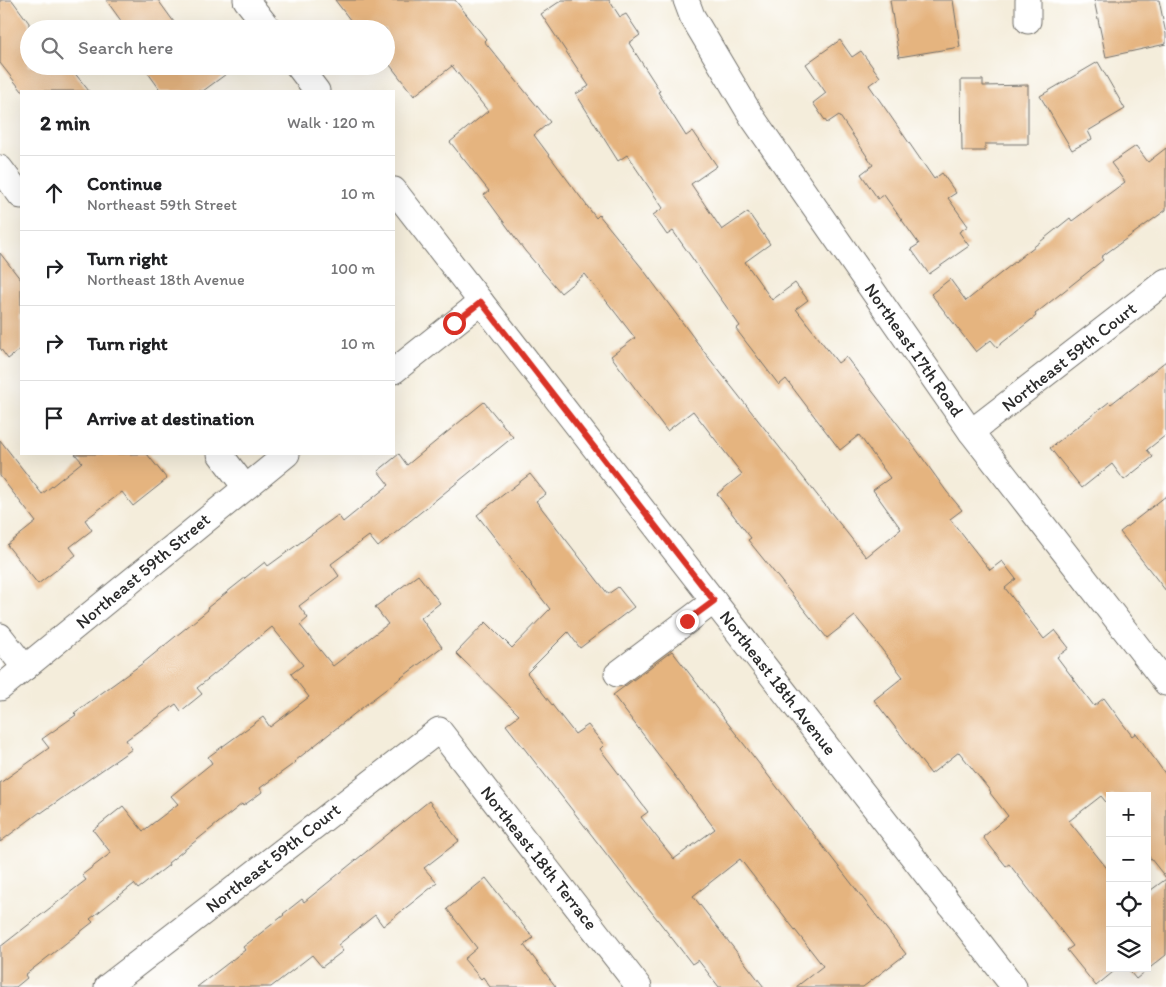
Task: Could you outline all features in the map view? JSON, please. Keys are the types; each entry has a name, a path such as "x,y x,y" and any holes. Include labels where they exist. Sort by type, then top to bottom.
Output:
{"street":[{"path":"246,0 262,20"},
{"name":"Northeast 17th Road","path":"686,0 692,16 752,117 971,432 1157,654 1166,683"},
{"path":"305,75 316,90"},
{"path":"0,168 20,195"},
{"name":"Northeast 18th Avenue","path":"395,191 1014,987"},
{"name":"Northeast 59th Court","path":"971,432 1166,281"},
{"path":"395,369 481,302"},
{"path":"221,455 245,487"},
{"name":"Northeast 59th Street","path":"0,688 286,455"},
{"path":"617,674 714,601"},
{"path":"0,636 26,668"},
{"name":"Northeast 59th Court","path":"107,987 439,730"},
{"name":"Northeast 18th Terrace","path":"439,730 639,987"}],"building":[{"path":"0,0 12,0 27,20 20,20 20,75 76,75 88,90 21,90 0,63"},
{"path":"106,0 158,0 172,20 120,20"},
{"path":"335,0 455,0 486,39 484,41 550,122 534,135 596,218 599,215 642,268 705,353 866,557 901,529 873,490 890,478 859,435 840,450 786,379 779,385 736,329 740,326 673,231 667,235 653,215 663,208 627,155 618,161 576,94 589,86 541,14 562,0 609,0 620,17 626,14 640,35 629,43 660,91 658,92 686,136 693,131 717,166 691,184 722,230 748,212 770,244 745,262 772,300 795,283 808,300 796,309 838,363 846,357 962,510 950,519 990,570 1002,561 1016,579 1005,588 1044,639 1055,630 1069,648 1057,657 1094,706 1104,698 1132,736 1136,733 1166,775 1166,878 1151,859 1151,792 1106,792 1106,802 1101,796 1069,821 1106,867 1106,972 1113,972 1096,986 1067,950 1073,946 1009,864 1006,866 983,837 1008,816 991,792 959,752 931,774 874,700 903,677 873,638 855,616 827,638 748,540 751,538 717,494 742,474 693,411 667,431 611,356 635,338 604,298 585,274 561,293 525,251 484,195 489,191 450,142 488,111 452,66 414,96 395,72 395,20 350,20"},
{"path":"890,0 953,0 960,47 899,57"},
{"path":"1094,0 1159,0 1166,34 1166,44 1106,57"},
{"path":"840,40 852,57 861,51 880,77 869,85 934,179 942,173 956,193 948,198 968,226 959,232 969,246 929,274 911,249 919,244 884,195 878,199 861,174 873,165 839,115 827,123 813,103 826,93 806,64"},
{"path":"1098,62 1125,109 1088,131 1092,139 1072,150 1040,96"},
{"path":"149,75 225,75 204,90 160,90"},
{"path":"961,80 983,80 983,86 1028,85 1028,144 985,144 985,151 962,151"},
{"path":"1136,146 1148,162 1166,148 1166,210 1101,257 1103,260 997,347 991,340 976,352 931,294 950,279 966,301 1070,218 1072,221 1125,182 1111,163"},
{"path":"0,253 20,279 20,350 8,359 0,348"},
{"path":"1166,361 1166,435 1147,450 1153,457 1124,480 1112,464 1082,488 1050,448"},
{"path":"484,402 513,437 378,547 369,536 331,564 339,576 299,606 308,618 300,625 333,666 388,624 375,607 418,575 440,603 421,618 442,647 260,788 262,792 243,806 242,804 138,889 134,884 90,919 93,922 25,975 27,978 16,987 0,987 0,947 86,880 82,875 111,853 93,830 123,806 143,831 178,804 171,796 212,763 208,757 263,717 270,727 309,697 291,674 303,665 272,627 197,688 202,694 181,711 176,704 126,740 132,749 0,842 0,783 49,748 42,739 76,715 74,713 143,663 208,610 207,608 265,562 268,566 338,515 343,522 389,485 378,471 399,454 407,465"},
{"path":"0,440 42,494 82,462 76,455 148,455 167,479 133,506 122,492 85,520 92,530 70,547 76,555 38,584 7,545 36,522 0,476"},
{"path":"530,474 546,494 536,501 608,594 618,587 634,607 580,648 568,632 527,673 575,734 588,725 604,745 600,749 648,812 641,817 674,859 715,829 613,695 672,651 906,954 863,987 796,987 823,966 740,859 693,896 764,987 719,987 698,960 692,964 506,725 519,715 456,653 486,622 512,648 550,609 477,515"},
{"path":"1166,496 1166,591 1120,532"},
{"path":"429,801 459,841 424,868 437,883 383,926 375,915 338,945 343,951 322,967 312,955 271,987 197,987 245,950 243,947 283,914 302,899 304,902"},
{"path":"486,878 533,938 524,945 556,987 490,987 483,977 481,979 464,959 477,948 447,909"},
{"path":"1166,879 1166,955 1151,967 1151,927 1151,890"},
{"path":"1130,972 1145,972 1136,979"}],"route":[{"path":"454,323 481,302 714,601 687,621"}]}
